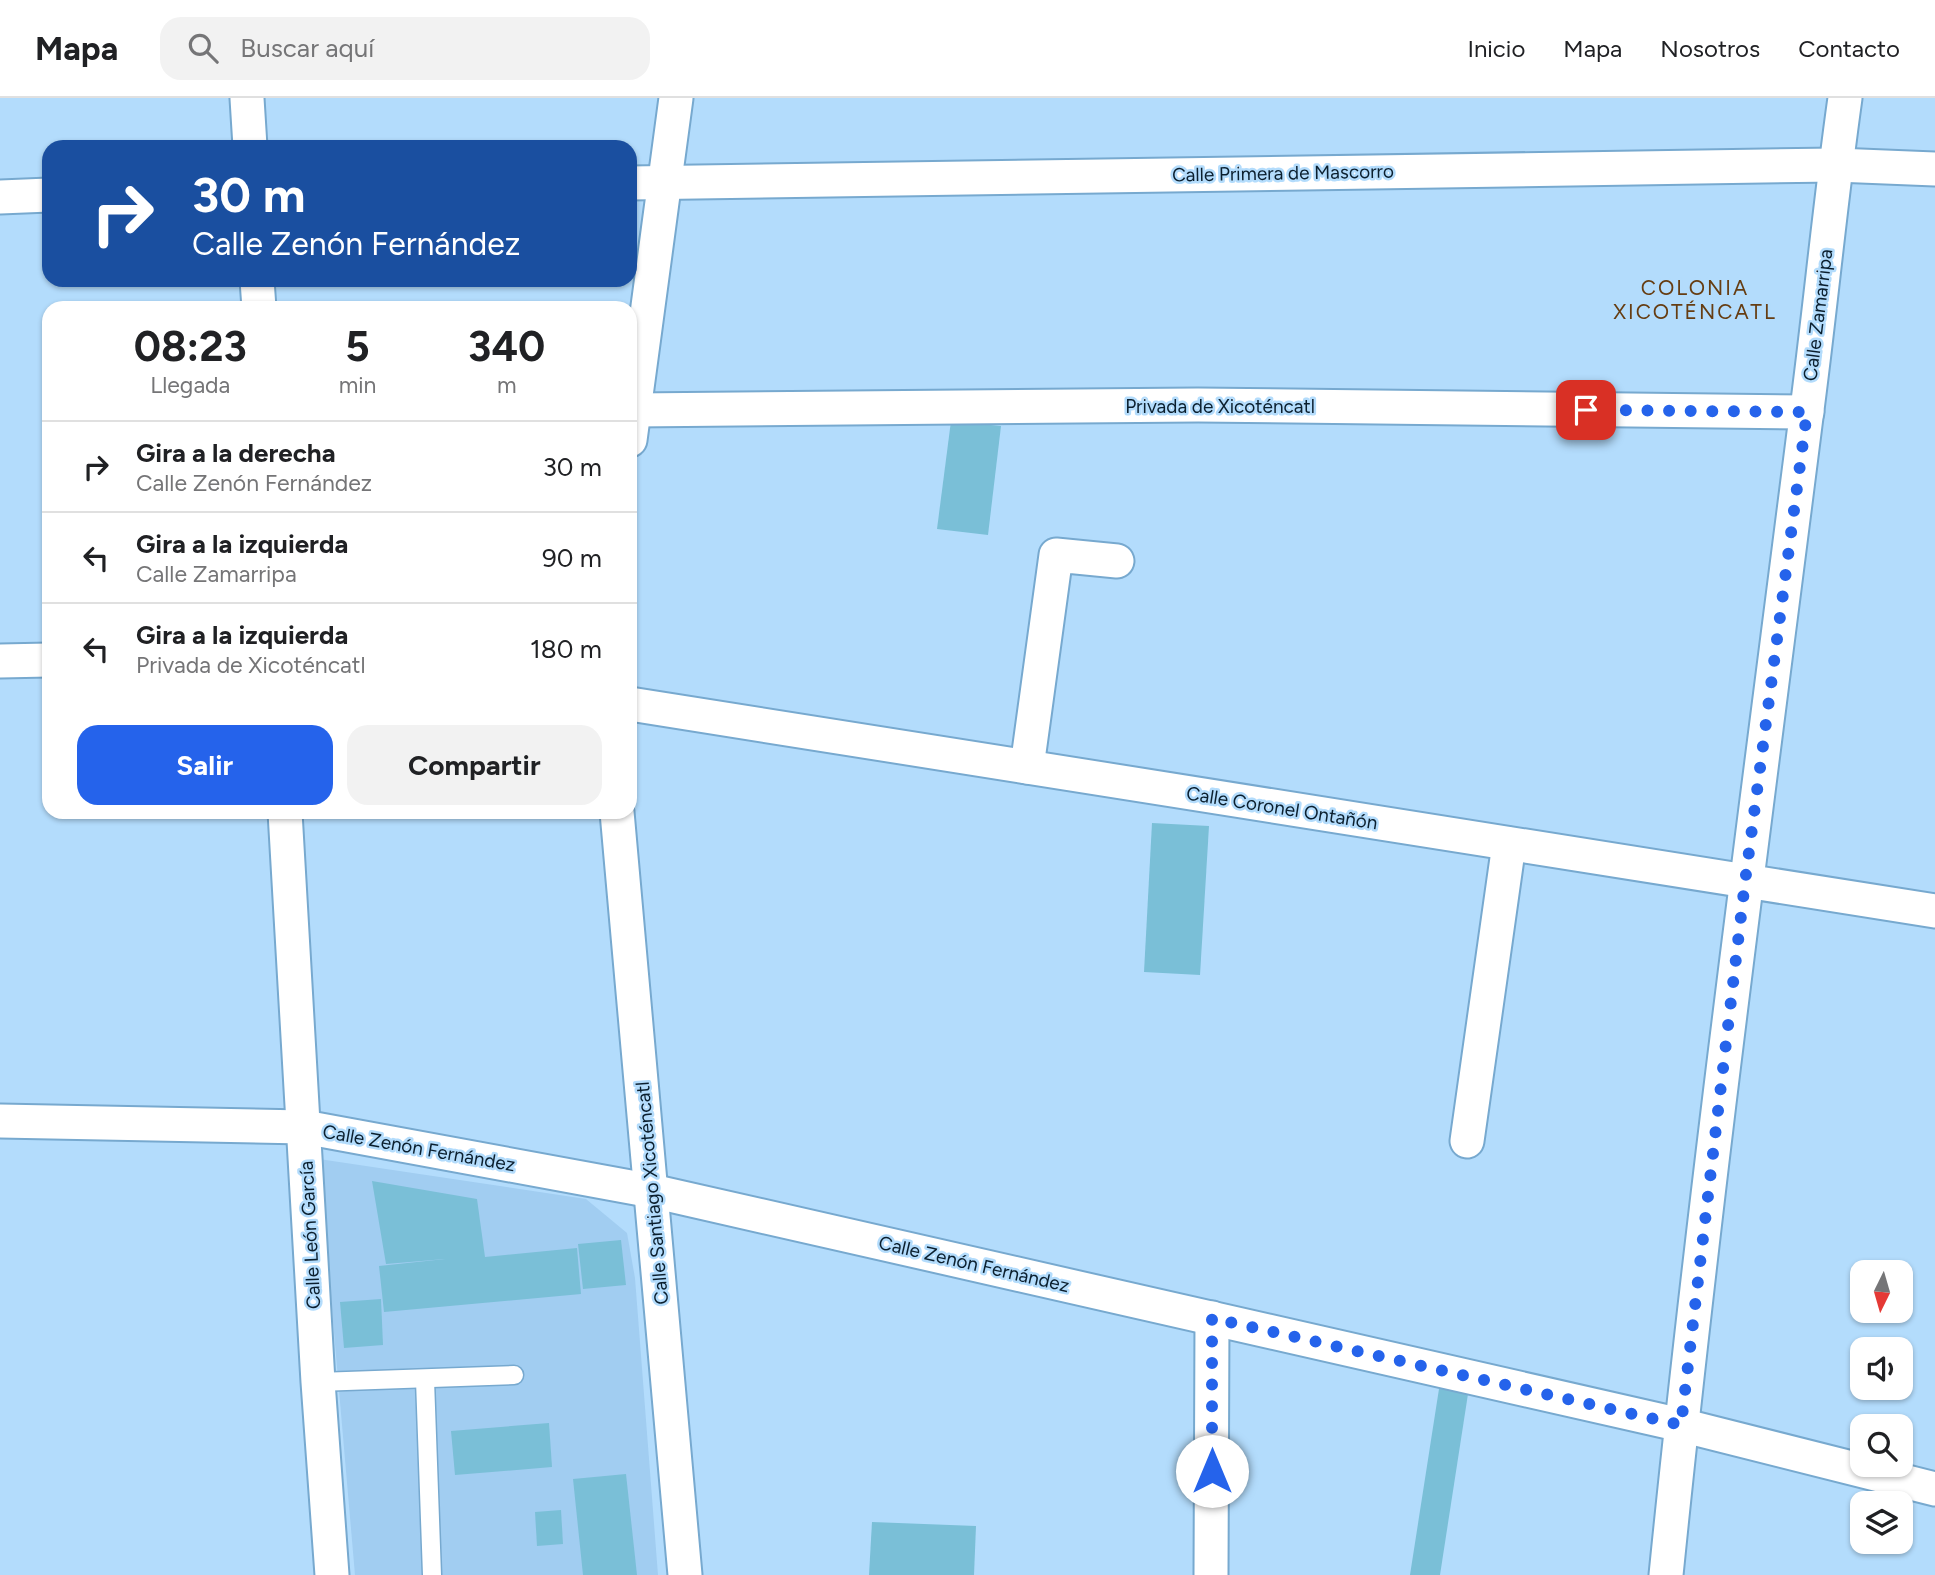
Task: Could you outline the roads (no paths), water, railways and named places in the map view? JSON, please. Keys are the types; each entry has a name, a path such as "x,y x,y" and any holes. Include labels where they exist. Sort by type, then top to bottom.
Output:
{"street":[{"path":"247,98 250,140"},
{"path":"637,381 676,98"},
{"name":"Calle Zamarripa","path":"1666,1575 1745,882 1845,98"},
{"name":"Calle Primera de Mascorro","path":"637,183 1836,166 1935,169"},
{"path":"0,197 42,195"},
{"name":"Privada de Xicoténcatl","path":"637,425 1198,405 1807,412"},
{"path":"1027,767 1056,555 1117,561"},
{"path":"0,661 42,660"},
{"name":"Calle Coronel Ontañón","path":"637,705 1935,911"},
{"name":"Calle León García","path":"285,819 318,1382 332,1575"},
{"name":"Calle Santiago Xicoténcatl","path":"618,819 685,1575"},
{"path":"1467,1141 1509,844"},
{"name":"Calle Zenón Fernández","path":"0,1121 304,1127 652,1191 1681,1425 1935,1489"},
{"path":"1211,1575 1212,1318"}],"lane":[{"path":"318,1382 514,1375"},
{"path":"425,1380 432,1575"}],"district":[{"name":"COLONIA XICOTÉNCATL","path":"1695,299"}]}
